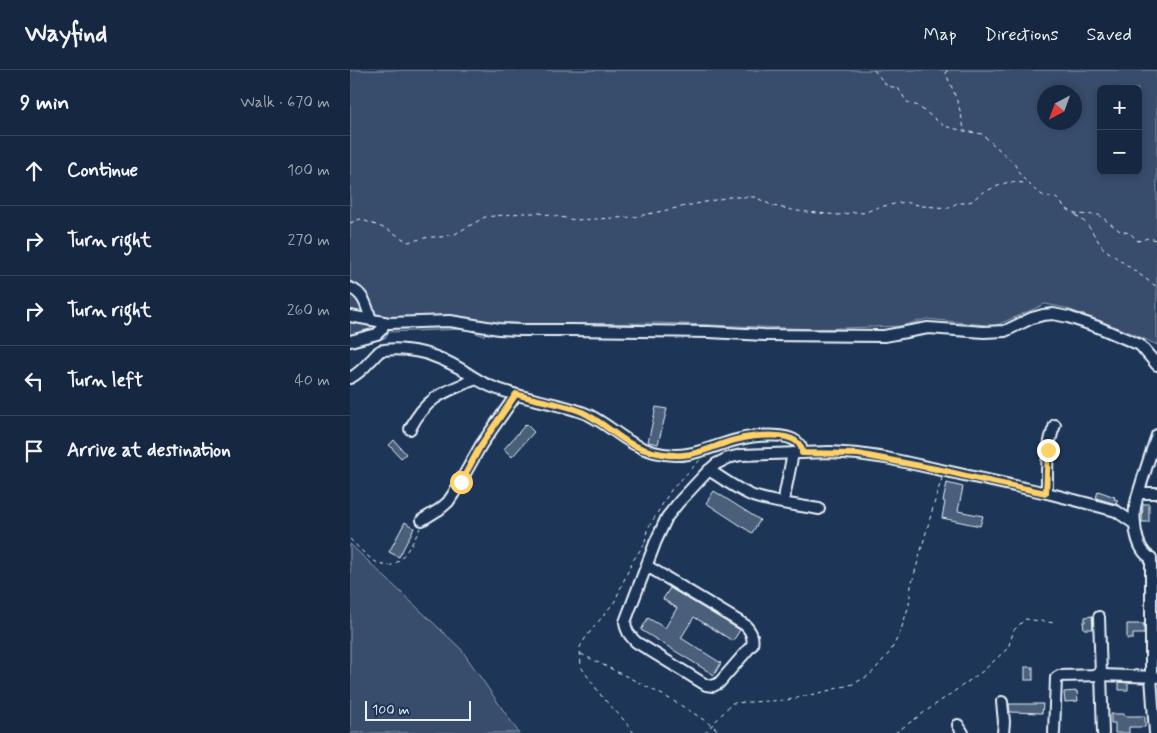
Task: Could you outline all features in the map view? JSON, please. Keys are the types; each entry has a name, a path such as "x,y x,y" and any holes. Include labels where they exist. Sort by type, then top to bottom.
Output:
{"street":[{"path":"350,288 364,298 371,320"},
{"path":"350,326 355,317 389,323 450,321 522,330 709,332 764,336 884,336 928,328 984,332 1006,331 1032,318 1053,314 1098,327 1140,345 1157,365"},
{"path":"350,341 377,334 382,329 384,322"},
{"path":"350,378 357,374 378,352 405,350 434,356 490,386 577,410 601,422 632,444 655,452 672,455 686,454 746,438 788,437 796,440 802,449 798,453 785,493 784,503"},
{"path":"410,429 426,405 439,394 476,379"},
{"path":"422,520 448,502 481,445 516,394"},
{"path":"1046,493 1048,450 1055,425"},
{"path":"1155,733 1154,558 1146,556 1142,550 1138,541 1135,524 1136,499 1157,437"},
{"path":"646,566 745,625 750,630 754,640 752,645 719,683 713,686 706,685 636,642 629,636 625,622 646,566 655,543 667,517 709,470 728,458 741,455 798,453 858,454 1046,493 1116,511 1135,524"},
{"path":"709,470 723,480 752,495 819,509"},
{"path":"1139,493 1157,493"},
{"path":"1099,617 1103,733"},
{"path":"1054,733 1056,678 1059,676 1154,677"},
{"path":"1002,702 1003,733"}],"path":[{"path":"874,70 887,86 898,88 907,102 918,106 944,126 964,132 982,134 1014,163 1020,175 1036,191 1044,196 1056,198 1087,224 1103,248 1157,287"},
{"path":"947,70 946,74 956,96 963,119 964,132"},
{"path":"350,223 360,219 389,230 408,242 455,234 486,217 522,213 540,213 576,220 634,217 729,197 755,197 773,206 797,211 839,215 855,212 863,213 905,202 923,206 949,208 957,203 972,201 981,192 1008,182 1027,183"},
{"path":"1075,214 1099,215 1120,231 1130,233 1138,241 1148,238 1157,240"},
{"path":"634,733 603,698 581,667 580,647 615,601 632,562 645,543 644,538 647,530 671,490 696,466 701,459 703,451"},
{"path":"706,733 732,703 788,700 853,684 870,675 890,652 900,633 909,605 911,586 945,471"},
{"path":"350,539 371,559 387,566 393,565 413,542 422,520"},
{"path":"895,733 983,671 1008,648 1014,630 1025,619 1056,623"},
{"path":"580,654 637,681 707,721 722,733"}],"shaded area":[{"path":"350,70 1157,70 1157,345 1134,334 1065,308 1045,304 995,326 927,319 901,326 814,329 658,323 488,325 484,336 466,329 390,332 385,338 350,348"},
{"path":"350,544 461,649 519,733 350,733"}],"building":[{"path":"656,407 667,409 658,444 648,442"},
{"path":"526,424 534,432 512,457 504,449"},
{"path":"394,440 406,454 401,458 389,445"},
{"path":"947,483 963,487 958,511 983,516 980,526 942,518"},
{"path":"714,491 760,520 752,533 706,503"},
{"path":"1098,491 1115,497 1114,499 1118,500 1116,504 1096,498"},
{"path":"1143,504 1149,504 1149,522 1142,522"},
{"path":"405,522 414,528 399,557 389,552"},
{"path":"670,588 740,630 733,641 694,617 681,638 721,663 714,675 641,630 648,618 665,628 677,608 663,599"},
{"path":"1092,616 1093,629 1084,629 1083,622 1085,622 1085,617"},
{"path":"1127,624 1144,624 1144,634 1133,634 1133,639 1127,639"},
{"path":"1025,667 1033,667 1033,680 1025,680"},
{"path":"1119,682 1128,683 1128,690 1119,690"},
{"path":"1077,691 1078,701 1065,702 1064,692"},
{"path":"1009,704 1043,704 1042,713 1010,712"},
{"path":"1111,714 1145,716 1145,727 1129,727 1129,733 1115,733 1115,723 1111,723"}],"route":[{"path":"461,482 481,445 516,394 577,410 601,422 632,444 644,449 672,455 700,452 746,438 788,437 800,444 802,453 830,452 886,458 1046,493 1048,450"}]}
